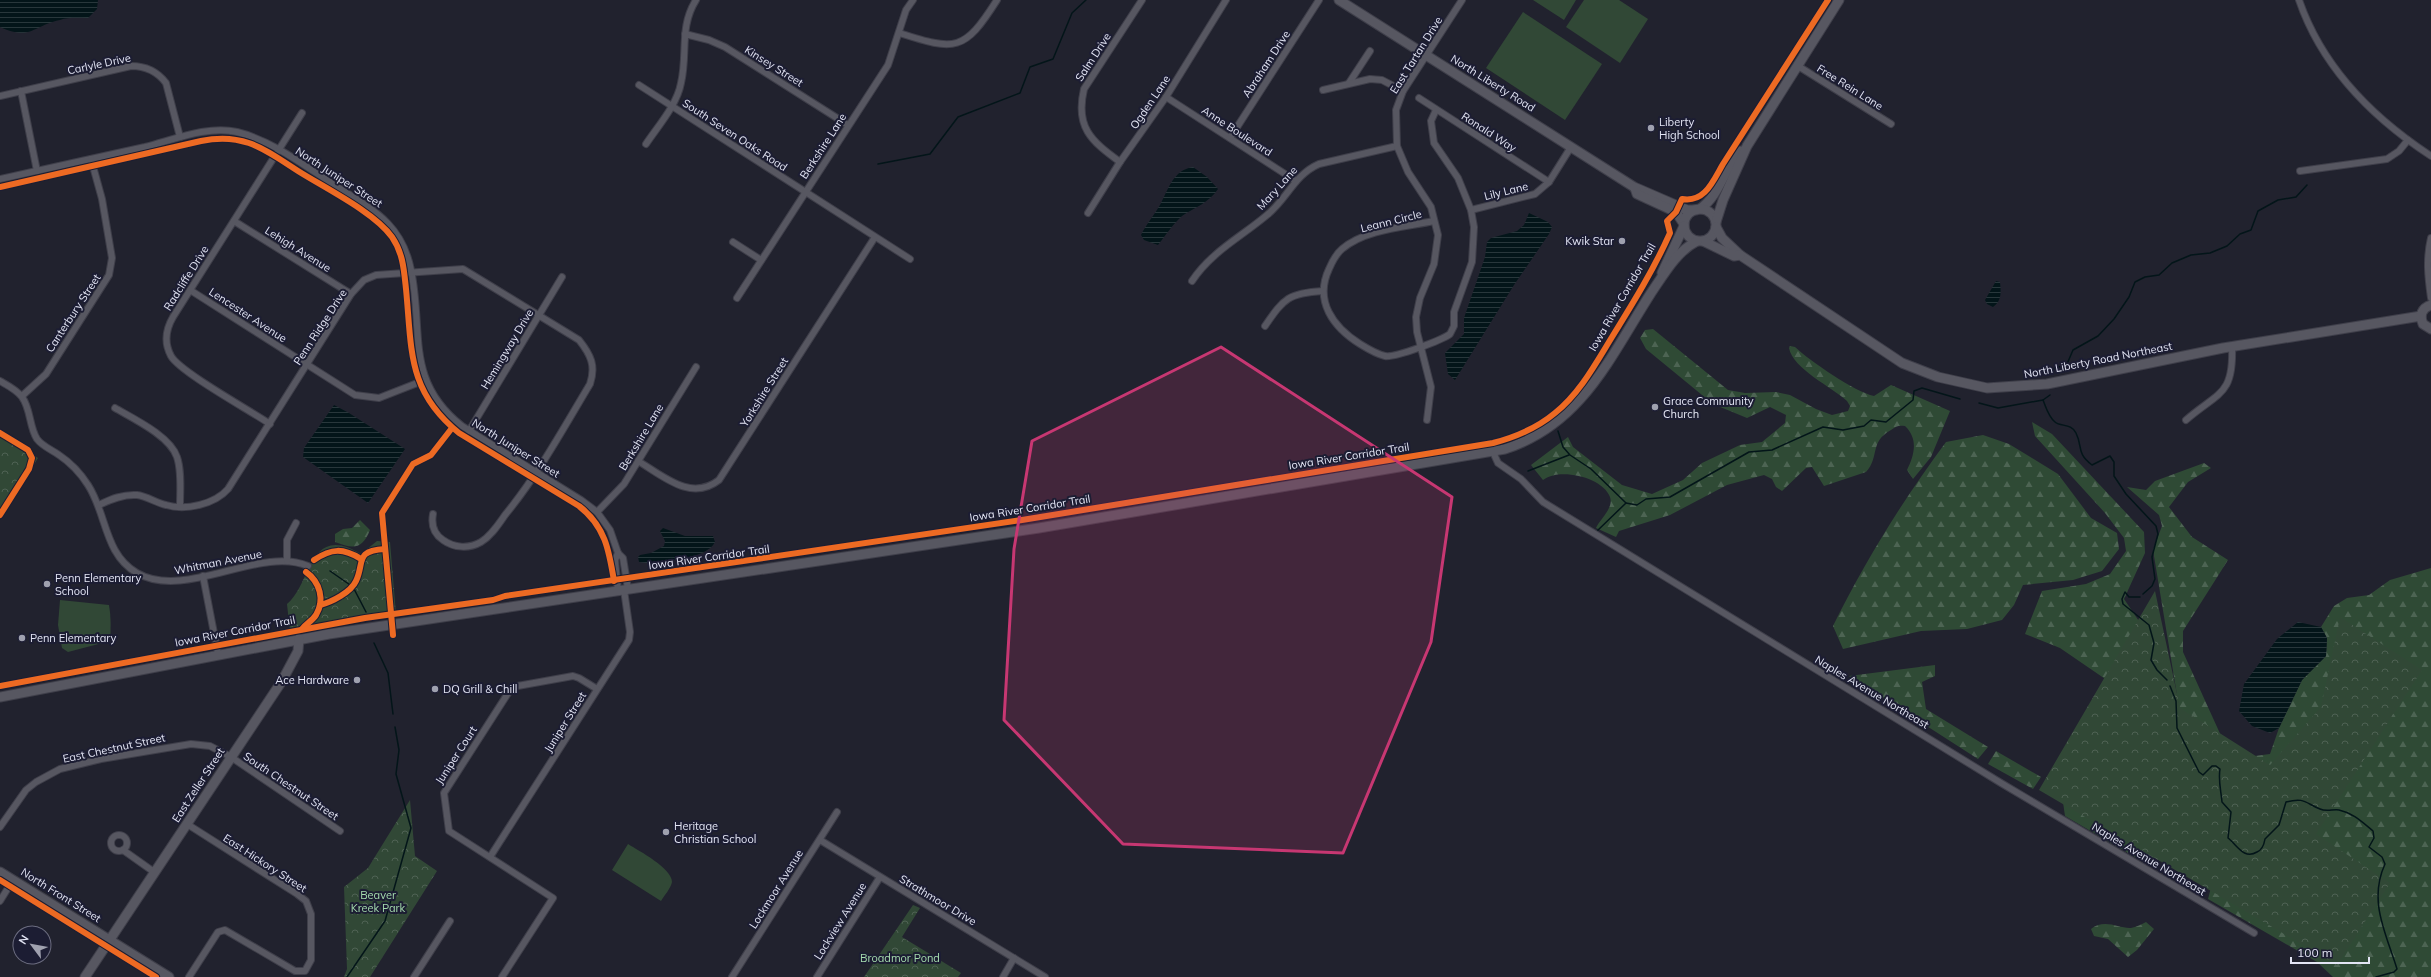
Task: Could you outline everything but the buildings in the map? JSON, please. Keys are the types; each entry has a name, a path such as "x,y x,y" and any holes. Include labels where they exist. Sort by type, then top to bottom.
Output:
{"main road":[{"name":"North Liberty Road","path":"1339,0 1634,187 1687,210 1698,210"},
{"path":"0,697 299,639 1039,528 1494,452 1535,438 1555,425 1574,407 1591,387 1661,278 1681,252 1700,241 1712,237 1722,200 1747,146 1839,0"},
{"path":"1661,278 1666,260 1688,215 1712,200 1730,166 1747,146"},
{"name":"North Liberty Road","path":"1634,187 1637,194 1676,212 1684,225"},
{"path":"1698,210 1709,212 1716,225"},
{"path":"1684,225 1688,236 1700,241"},
{"name":"North Liberty Road Northeast","path":"1716,225 1722,238 1740,255 1884,352 1920,371 1967,384 2005,388 2047,384 2232,346 2421,316"},
{"name":"North Liberty Road Northeast","path":"1700,241 1734,256 1740,255"},
{"path":"2431,305 2425,308 2421,316 2423,324 2431,329"},
{"name":"East Zeller Street","path":"85,977 282,681 298,651 299,639"},
{"name":"North Front Street","path":"0,872 169,977"}],"street":[{"path":"646,144 671,106 681,84 685,34 689,12 696,0"},
{"name":"Berkshire Lane","path":"737,298 888,65 906,10 913,0"},
{"path":"899,33 943,45 966,40 980,26 997,0"},
{"name":"Salm Drive","path":"1120,162 1100,148 1088,134 1081,115 1081,104 1084,89 1142,0"},
{"name":"Ogden Lane","path":"1088,213 1120,162 1166,97 1226,0"},
{"name":"Abraham Drive","path":"1230,138 1319,0"},
{"name":"East Tartan Drive","path":"1427,420 1431,387 1429,373 1420,346 1416,317 1420,298 1437,250 1438,235 1427,198 1408,172 1397,146 1396,110 1403,91 1462,0"},
{"path":"2299,0 2320,46 2335,69 2369,108 2408,140 2431,156"},
{"name":"Kinsey Street","path":"685,34 709,40 725,47 848,125"},
{"path":"1349,84 1370,51"},
{"name":"Carlyle Drive","path":"0,96 131,66 147,68 161,77 166,83 180,138"},
{"name":"Free Rein Lane","path":"1798,66 1891,124"},
{"path":"1323,90 1370,79 1382,80 1403,91"},
{"name":"South Seven Oaks Road","path":"639,85 910,260"},
{"path":"21,92 37,171"},
{"name":"Anne Boulevard","path":"1166,97 1296,181"},
{"name":"Ronald Way","path":"1419,98 1549,182"},
{"name":"Leann Circle","path":"1434,221 1375,234 1353,242 1341,249 1333,260 1326,274 1323,291 1329,315 1335,325 1345,334 1373,351 1393,356 1445,338 1450,334 1454,326 1454,312 1472,262 1474,232 1471,210 1458,178 1434,143 1431,121 1436,110"},
{"name":"Radcliffe Drive","path":"270,424 180,366 171,356 166,343 167,329 302,113"},
{"name":"North Juniper Street","path":"0,179 180,138 210,132 236,131 251,136 278,150 368,206 387,221 402,241 411,272 419,356 425,380 446,412 469,431 581,500 597,512 610,530 618,553 623,558 624,590"},
{"path":"2300,171 2387,159 2399,151 2408,140"},
{"name":"Mary Lane","path":"1192,281 1211,257 1268,215 1280,203 1302,173 1319,164 1397,146"},
{"name":"Lily Lane","path":"1471,210 1535,194 1549,182 1571,147"},
{"name":"Canterbury Street","path":"22,396 46,374 110,275 112,258 102,199 91,159"},
{"name":"Lehigh Avenue","path":"234,221 351,294"},
{"name":"Yorkshire Street","path":"638,461 687,488 700,489 719,480 875,237"},
{"path":"2431,238 2428,253 2427,277 2431,298"},
{"path":"733,242 761,260"},
{"name":"Penn Ridge Drive","path":"99,505 120,496 135,495 166,505 180,506 206,503 221,496 228,488 270,424 351,294 364,280 376,275 463,269 579,340 591,354 594,372 590,384 536,473 490,535 472,546 454,546 439,537 431,524 432,514"},
{"name":"Hemingway Drive","path":"469,431 540,315 562,276"},
{"name":"Lencester Avenue","path":"190,290 355,395 364,398 379,398 425,380"},
{"path":"1265,326 1278,308 1290,296 1300,293 1323,291"},
{"path":"2186,420 2224,390 2230,373 2232,346"},
{"name":"Berkshire Lane","path":"597,512 624,484 696,368"},
{"path":"0,381 22,396"},
{"name":"Whitman Avenue","path":"22,396 38,441 74,467 88,485 99,505 115,552 136,573 162,581 203,576 287,561 308,566"},
{"path":"116,408 165,439 174,450 178,465 180,506"},
{"name":"Naples Avenue Northeast","path":"1494,452 1498,463 1521,479 1543,502 2001,783 2254,933"},
{"path":"287,561 287,540 296,523"},
{"name":"North Juniper Street","path":"618,553 615,560 624,590"},
{"path":"203,576 218,654"},
{"name":"Juniper Street","path":"490,857 630,636 624,590"},
{"name":"Juniper Court","path":"502,977 553,898 449,830 443,795 512,687 573,676 597,689"},
{"name":"East Chestnut Street","path":"0,827 26,790 36,782 60,769 101,759 191,744 210,746 231,757"},
{"name":"South Chestnut Street","path":"231,757 340,831"},
{"name":"Lockmoor Avenue","path":"732,977 837,812"},
{"name":"East Hickory Street","path":"187,824 306,901 311,914 311,960 305,970 296,971 225,930 218,932 189,977"},
{"name":"Strathmoor Drive","path":"820,840 1045,977"},
{"path":"123,850 154,872"},
{"name":"Lockview Avenue","path":"817,977 880,876"},
{"path":"0,901 13,880"},
{"path":"414,977 450,921"},
{"path":"1003,977 1014,958"}],"highlighted area":[{"path":"1221,347 1452,497 1431,642 1343,853 1123,844 1004,720 1014,549 1032,441"}],"green space":[{"path":"1533,0 1576,0 1564,20"},
{"path":"1584,0 1619,0 1648,19 1620,63 1566,27"},
{"path":"1523,12 1602,64 1565,120 1486,68"},
{"path":"1653,329 1728,390 1745,393 1776,392 1790,395 1816,409 1832,415 1848,411 1850,406 1847,401 1805,370 1792,356 1789,348 1790,346 1795,347 1811,360 1856,389 1874,396 1891,385 1950,411 1931,457 1913,479 1907,470 1912,459 1914,442 1905,426 1899,426 1884,435 1880,440 1877,445 1873,461 1866,472 1824,486 1812,467 1806,468 1782,491 1776,487 1772,479 1764,475 1727,485 1670,515 1619,531 1616,537 1596,528 1608,509 1611,501 1606,490 1599,484 1590,479 1569,474 1550,476 1543,480 1531,465 1568,437 1573,447 1622,485 1652,494 1683,480 1702,463 1740,445 1762,442 1785,423 1786,415 1770,407 1747,418 1713,404 1646,349 1640,338 1645,330"},
{"path":"2032,422 2052,434 2144,532 2145,553 2124,599 2147,633 2162,852 2147,864 2065,816 2063,802 2133,698 2060,648 2025,634 2042,591 2086,584 2110,574 2126,551 2124,538 2105,513 2035,436"},
{"path":"0,433 38,458 0,518"},
{"path":"1983,435 2009,444 2058,474 2091,518 2117,533 2119,549 2102,571 2073,580 2023,585 2014,605 2002,620 1967,629 1921,631 1843,649 1833,626 1885,531 1946,442"},
{"path":"2204,463 2211,468 2188,482 2169,507 2192,537 2228,560 2183,631 2183,652 2227,749 2239,758 2270,754 2279,728 2302,680 2326,656 2327,638 2321,627 2334,606 2347,598 2369,595 2390,580 2431,568 2431,977 2333,977 2317,962 2208,899 2226,831 2181,719 2153,550 2162,526 2159,515 2127,487 2146,490 2155,481"},
{"path":"360,520 370,530 364,541 352,547 335,542 335,534 343,529 352,528"},
{"path":"377,541 390,542 396,614 290,631 287,604 295,595 307,571 321,550 331,546 344,546 361,554"},
{"path":"2155,591 2180,708 2270,765 2321,707 2340,617 2422,670 2316,834 2390,883 2337,965 2039,790"},
{"path":"60,600 109,605 111,623 110,641 68,652 62,648 58,625"},
{"path":"1935,665 1935,676 1922,682 1926,709 1988,747 1978,759 1849,676"},
{"path":"1996,751 2041,777 2033,789 1988,764"},
{"name":"Beaver Kreek Park","path":"410,800 415,856 437,871 370,977 344,977 347,969 344,887 368,868"},
{"path":"628,844 654,860 667,871 671,877 672,882 661,901 612,870"},
{"name":"Broadmor Pond","path":"913,905 920,908 902,937 961,973 958,977 864,977"},
{"path":"2146,922 2154,929 2137,950 2128,957 2108,939 2094,936 2091,929 2101,924 2131,928"}],"shaded area":[{"path":"0,0 98,0 97,9 88,18 63,19 25,33 19,33 0,27"},
{"path":"1193,167 1207,177 1218,189 1206,201 1182,216 1172,226 1158,245 1144,240 1141,235 1176,176 1186,169"},
{"path":"1529,213 1548,222 1552,227 1549,234 1514,285 1455,380 1448,374 1445,353 1464,334 1464,318 1485,257 1487,242 1491,238 1517,231 1524,225"},
{"path":"1996,281 2000,282 2001,289 1998,302 1993,307 1987,304 1985,300"},
{"path":"334,405 405,449 368,503 303,457 304,448"},
{"path":"663,528 685,536 713,536 715,542 710,548 694,556 647,563 639,562 638,557 640,555 651,553 664,546 665,541 660,531"},
{"path":"2298,622 2321,627 2327,638 2326,656 2302,680 2279,728 2270,733 2252,726 2239,711 2244,684 2277,639"}],"waterway":[{"path":"878,164 930,154 958,117 1020,93 1030,67 1053,59 1072,13 1086,0"},
{"path":"2050,374 2051,370 2067,364 2073,350 2098,336 2114,319 2129,297 2135,282 2145,277 2159,275 2172,263 2191,255 2210,253 2227,246 2240,234 2251,230 2258,211 2278,200 2296,197 2307,185"},
{"path":"1558,431 1563,447 1570,455 1591,469 1626,503 1637,505 1646,499 1670,497 1749,452 1772,450 1823,427 1843,430 1864,426 1871,420 1886,422 1913,400 1914,391 1922,388 1960,399"},
{"path":"2043,400 2050,395"},
{"path":"1979,403 1998,408 2043,400 2049,414 2055,422 2069,426 2074,430 2082,453 2087,461 2092,465 2110,456 2114,462 2114,476 2126,494 2156,526 2158,534 2152,557 2155,579 2152,586 2143,594"},
{"path":"1528,471 1569,455"},
{"path":"1597,531 1626,503"},
{"path":"330,571 353,587 366,612"},
{"path":"2140,597 2129,597 2125,592 2122,599 2123,604 2149,625 2154,643 2151,660 2157,670 2167,680"},
{"path":"374,643 388,673 393,714"},
{"path":"2170,686 2176,701 2177,728 2199,772 2203,775 2212,766 2216,766 2220,769 2219,782 2222,802 2231,812 2228,838 2241,851 2248,854 2259,851 2265,839 2279,825 2286,802 2297,800 2304,801 2322,810 2337,810 2349,813 2373,831 2374,838 2369,847 2382,857 2385,864 2380,878 2378,891 2380,917 2397,969 2394,972 2376,977"},
{"path":"347,977 385,921 411,828 396,774 399,750 395,727"}],"cycle path":[{"name":"Iowa River Corridor Trail","path":"0,686 365,618 1022,520 1493,443 1510,438 1534,428 1555,413 1580,387 1628,311 1657,260 1670,233 1667,221 1676,212 1682,199 1697,198 1712,184 1723,164 1828,0"},
{"path":"0,187 201,141 229,139 252,144 263,149 348,201 374,219 384,228 392,237 399,249 404,268 415,368 421,385 430,401 442,417 459,433 579,506 588,514 600,530 608,549 614,581"},
{"path":"393,635 382,513 413,464 431,455 452,428"},
{"path":"0,433 28,450 32,458 29,469 0,515"},
{"path":"320,605 341,596 354,585 359,574 362,559 365,555 375,550 385,549"},
{"path":"314,560 326,553 338,551 355,555 361,559"},
{"name":"Iowa River Corridor Trail","path":"302,629 316,615 320,603 320,592 318,586 306,572"},
{"path":"0,880 156,977"}],"place":[{"name":"Liberty High School","path":"1651,128"},
{"name":"Kwik Star","path":"1622,241"},
{"name":"Grace Community Church","path":"1655,407"},
{"name":"Penn Elementary School","path":"47,584"},
{"name":"Penn Elementary","path":"22,638"},
{"name":"Ace Hardware","path":"357,680"},
{"name":"DQ Grill & Chill","path":"435,689"},
{"name":"Heritage Christian School","path":"666,832"}]}
